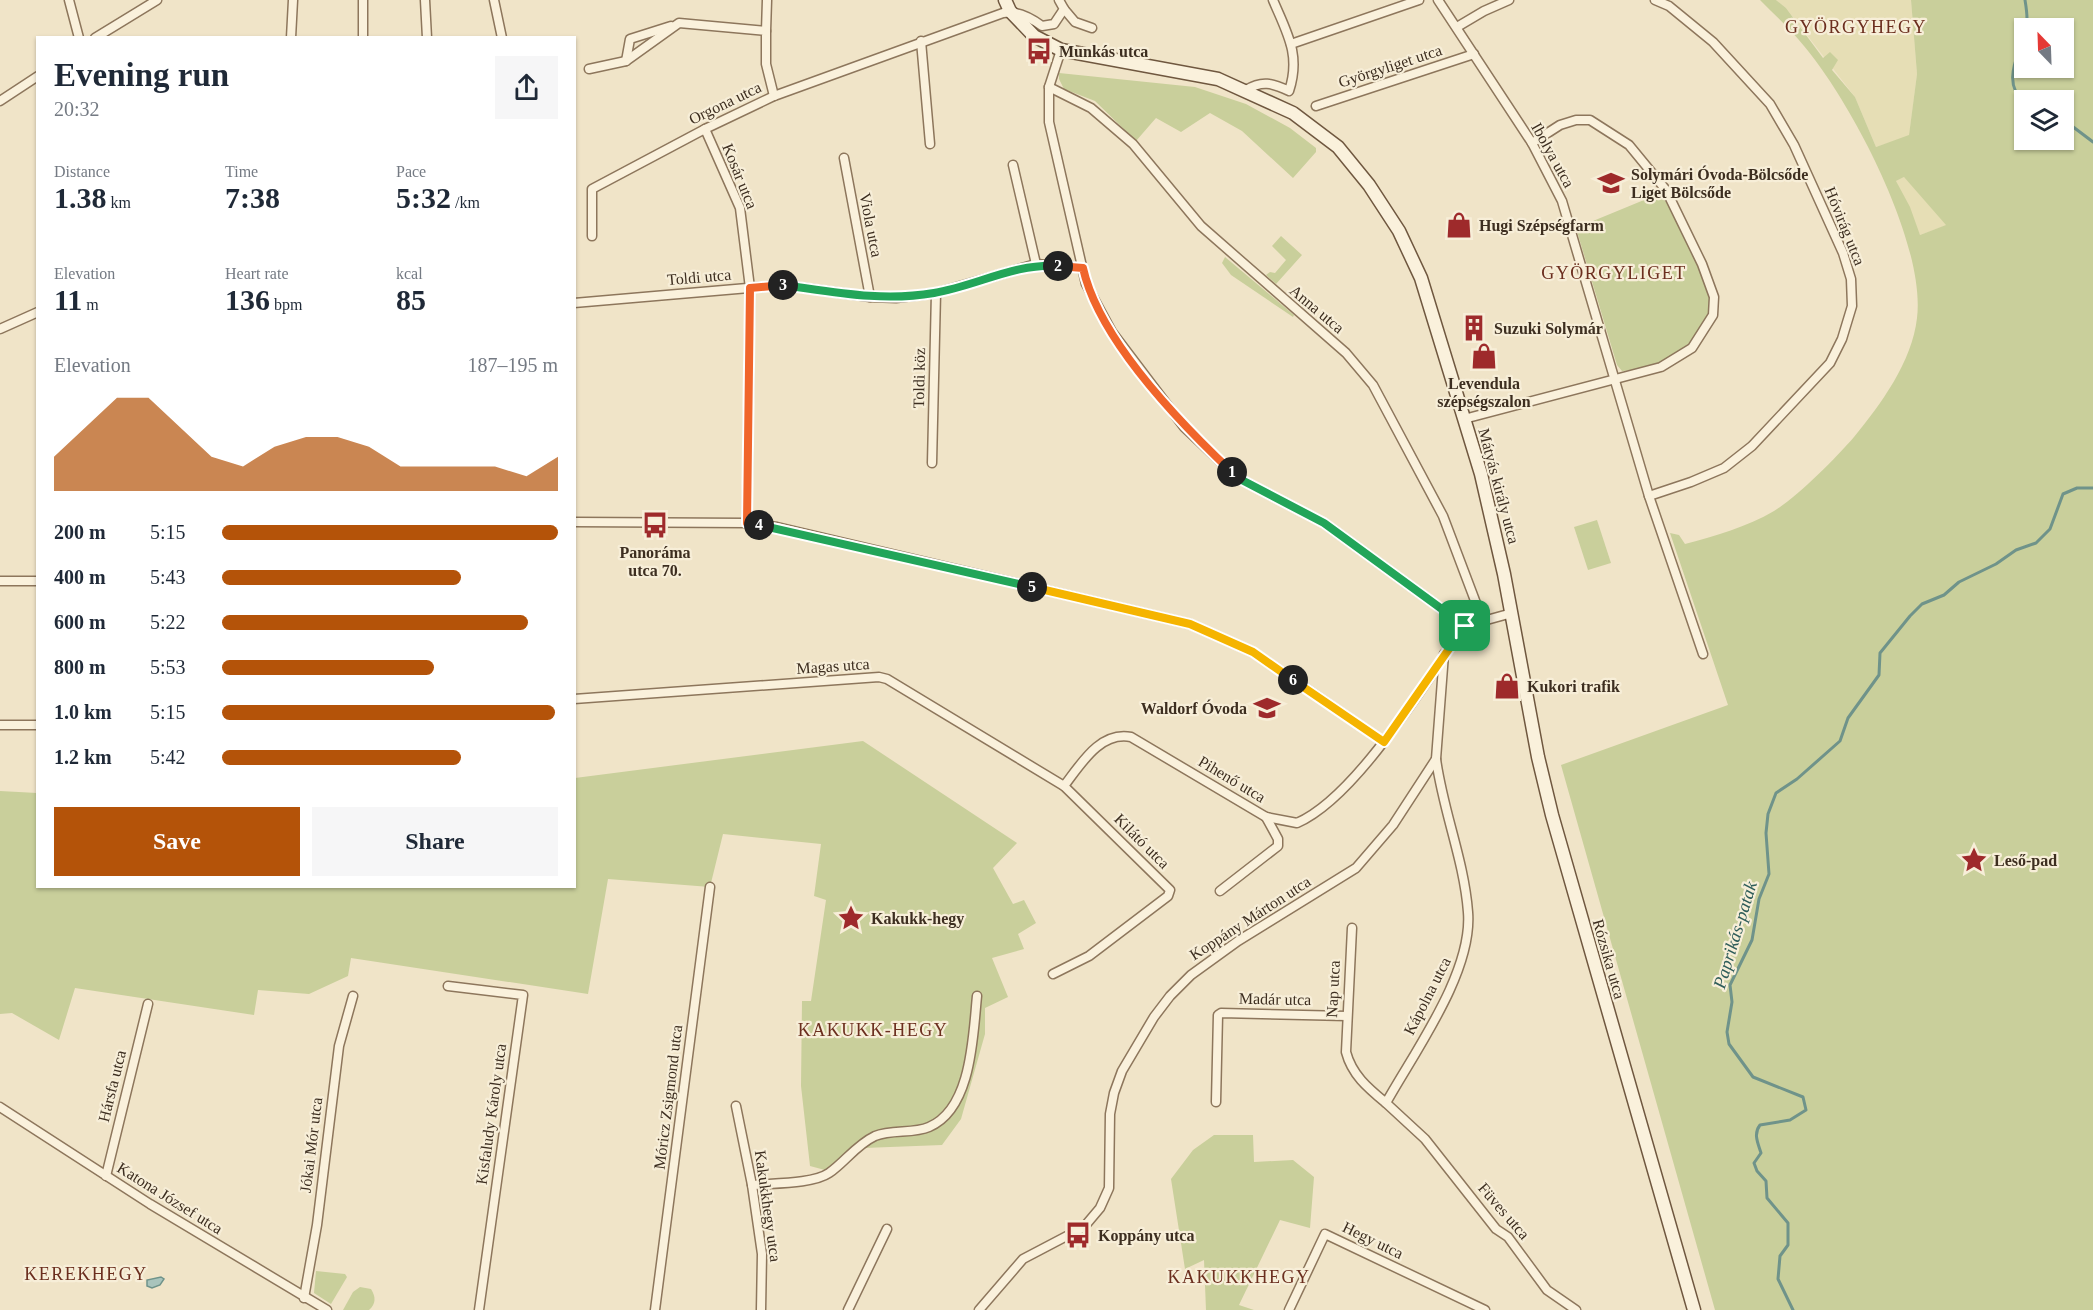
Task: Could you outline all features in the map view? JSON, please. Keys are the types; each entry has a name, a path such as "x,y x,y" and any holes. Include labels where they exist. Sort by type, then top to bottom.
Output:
{"main road":[{"name":"Mátyás király utca","path":"1008,6 1034,36 1060,50 1218,79 1293,113 1329,140 1369,185 1399,231 1421,278 1491,515 1512,613"},
{"name":"Rózsika utca","path":"1512,613 1539,762 1564,861 1694,1310"}],"street":[{"path":"69,0 78,36"},
{"path":"98,36 158,0"},
{"path":"291,36 293,0"},
{"path":"363,0 363,36"},
{"path":"425,0 427,36"},
{"path":"494,0 502,36"},
{"path":"767,0 766,64 774,96"},
{"path":"1059,0 1075,22 1092,28"},
{"path":"1246,90 1262,83 1274,84 1289,91 1296,66 1291,44 1273,0"},
{"path":"1291,44 1419,0"},
{"name":"Györgyliget utca","path":"1438,0 1457,27"},
{"path":"1457,27 1509,0"},
{"name":"Hóvirág utca","path":"1649,496 1724,468 1752,446 1830,363 1842,339 1852,306 1851,279 1843,253 1794,145 1770,104 1713,42 1669,6 1655,0"},
{"path":"1008,6 1042,26 1054,24 1064,9"},
{"name":"Orgona utca","path":"592,236 592,189 705,129 774,96 1008,6"},
{"path":"626,61 630,39 679,24 766,31"},
{"path":"589,69 626,61 679,24"},
{"name":"Ibolya utca","path":"1457,27 1532,143 1562,201 1649,496 1703,654"},
{"path":"921,41 930,144"},
{"path":"1060,50 1049,87 1049,122 1092,298 1112,332 1184,428 1238,478 1324,523 1465,626 1482,619 1512,613"},
{"name":"Györgyliget utca","path":"1316,106 1474,54"},
{"path":"0,101 36,77"},
{"name":"Anna utca","path":"1049,87 1091,108 1110,123 1133,144 1201,226 1346,352 1373,386 1443,516 1482,619"},
{"path":"1464,418 1661,367 1692,348 1713,315 1714,297 1710,286 1666,190 1629,145 1590,120 1576,120 1560,125 1532,143"},
{"name":"Kosár utca","path":"705,129 740,208 750,288 747,523"},
{"name":"Viola utca","path":"844,158 870,297"},
{"path":"1013,165 1036,264"},
{"name":"Toldi utca","path":"576,303 783,285 870,297 896,298 936,293 1036,264 1083,268"},
{"name":"Toldi köz","path":"933,463 936,293"},
{"path":"0,329 36,313"},
{"path":"576,522 747,523 777,527 1190,624 1253,652 1384,742"},
{"path":"0,581 36,581"},
{"name":"Pihenő utca","path":"1064,786 1090,753 1109,738 1119,734 1131,736 1266,817 1293,823 1306,819 1339,792 1384,742 1465,626"},
{"name":"Koppány Márton utca","path":"979,1310 1023,1259 1084,1227 1100,1208 1109,1188 1110,1114 1114,1093 1122,1071 1154,1017 1170,996 1191,975 1238,941 1356,868 1393,825 1436,759 1444,654"},
{"name":"Magas utca","path":"576,699 879,677 887,679 1064,786"},
{"path":"0,725 36,725"},
{"name":"Kápolna utca","path":"1386,1103 1457,975 1466,947 1468,910 1436,759"},
{"name":"Kilátó utca","path":"1053,974 1097,951 1168,896 1170,890 1064,786"},
{"path":"1220,891 1278,846 1278,839 1266,817"},
{"name":"Móricz Zsigmond utca","path":"656,1310 710,887"},
{"name":"Nap utca","path":"1352,928 1346,1052 1352,1069 1364,1085 1386,1103"},
{"name":"Kisfaludy Károly utca","path":"448,986 523,995 479,1310"},
{"name":"Jókai Mór utca","path":"304,1298 317,1225 339,1046 353,996"},
{"path":"752,1185 816,1178 829,1173 861,1144 877,1135 928,1128 948,1116 965,1078 972,1048 977,996"},
{"name":"Hársfa utca","path":"106,1176 148,1004"},
{"name":"Madár utca","path":"1216,1102 1218,1015 1221,1013 1347,1016"},
{"name":"Füves utca","path":"1386,1103 1425,1138 1496,1229 1508,1237 1548,1290 1576,1310"},
{"name":"Kakukkhegy utca","path":"736,1106 752,1185 762,1254 761,1310"},
{"name":"Katona József utca","path":"0,1107 106,1176 327,1310"},
{"path":"848,1310 887,1229"},
{"name":"Hegy utca","path":"1289,1310 1325,1234 1485,1310"}],"shaded area":[{"path":"1776,0 1911,0 1917,74 1909,136 1876,147 1855,97 1786,8"},
{"path":"1904,177 1912,183 1947,225 1920,235 1896,181"}],"green space":[{"path":"1760,0 1776,0 1786,8 1823,58 1830,52 1838,60 1832,70 1855,97 1876,147 1909,135 1917,74 1911,0 2093,0 2093,1310 1715,1310 1561,765 1728,705 1670,533 1679,535 1685,544 1708,538 1764,517 1794,496 1837,455 1875,411 1894,382 1909,351 1917,318 1917,287 1910,252 1898,214 1882,176 1843,102 1823,71 1788,28","holes":["1904,177 1946,225 1920,235 1910,207 1896,181"]},
{"path":"1059,73 1195,87 1246,104 1290,128 1316,148 1316,152 1293,178 1242,131 1210,113 1181,132 1156,118 1136,141 1095,101 1064,89"},
{"path":"1661,193 1690,243 1708,282 1709,310 1698,334 1679,352 1652,365 1622,371 1617,365 1576,228"},
{"path":"1281,236 1302,255 1276,284 1266,275 1270,272 1275,273 1286,260 1272,246"},
{"path":"1225,257 1294,315 1293,317 1231,275 1222,263"},
{"path":"1597,520 1611,563 1588,570 1574,527"},
{"path":"863,741 1017,843 993,868 1013,904 1024,900 1036,923 1018,934 1024,949 992,958 1008,997 985,1008 985,1034 961,1119 942,1145 864,1148 836,1173 810,1166 801,1086 802,1001 811,1001 826,900 814,896 821,844 723,834 710,887 608,879 588,994 351,958 348,976 309,994 258,990 254,1015 75,988 59,1040 12,1013 0,1014 0,791 36,793 36,888 576,888 576,778"},
{"path":"1214,1135 1253,1135 1254,1162 1293,1160 1314,1177 1310,1228 1280,1220 1239,1305 1254,1310 1206,1310 1204,1260 1185,1269 1171,1179 1193,1150"},
{"path":"316,1271 345,1274 347,1277 331,1304 314,1293"},
{"path":"360,1287 371,1289 373,1292 374,1300 371,1308 369,1310 343,1310 353,1292"}],"water":[{"path":"161,1277 164,1279 160,1285 152,1288 147,1286 147,1280"}],"waterway":[{"name":"Paprikás-patak","path":"2015,90 2013,74 2027,19 2025,0"},
{"name":"Paprikás-patak","path":"2074,128 2093,142"},
{"name":"Paprikás-patak","path":"1793,1310 1778,1279 1780,1256 1788,1245 1788,1223 1767,1198 1766,1181 1757,1171 1754,1163 1761,1153 1756,1135 1760,1125 1790,1120 1806,1110 1803,1097 1753,1077 1729,1044 1727,1032 1732,1002 1730,985 1752,940 1759,899 1769,874 1766,833 1768,814 1776,793 1797,779 1840,741 1848,718 1879,675 1880,653 1910,616 1922,604 1944,595 1959,582 1996,564 2016,550 2036,543 2050,529 2063,494 2077,488 2093,488"}],"place":[{"name":"Munkás utca","path":"1039,51"},
{"name":"Solymári Óvoda-Bölcsőde Liget Bölcsőde","path":"1611,183"},
{"name":"Hugi Szépségfarm","path":"1459,225"},
{"name":"Suzuki Solymár","path":"1474,328"},
{"name":"Levendula szépségszalon","path":"1484,356"},
{"name":"Panoráma utca 70.","path":"655,525"},
{"name":"Kukori trafik","path":"1507,686"},
{"name":"Waldorf Óvoda","path":"1267,708"},
{"name":"Leső-pad","path":"1974,860"},
{"name":"Kakukk-hegy","path":"851,918"},
{"name":"Koppány utca","path":"1078,1235"}],"district":[{"name":"GYÖRGYHEGY","path":"1856,27"},
{"name":"GYÖRGYLIGET","path":"1614,273"},
{"name":"KAKUKK-HEGY","path":"873,1030"},
{"name":"KEREKHEGY","path":"86,1274"},
{"name":"KAKUKKHEGY","path":"1239,1277"}],"route":[{"path":"1036,264 1083,268 1092,298 1112,332 1184,428 1238,478 1324,523 1465,626 1384,742 1253,652 1190,624 777,527 747,523 750,288 783,285 870,297 896,298 936,293 1036,264"}]}
